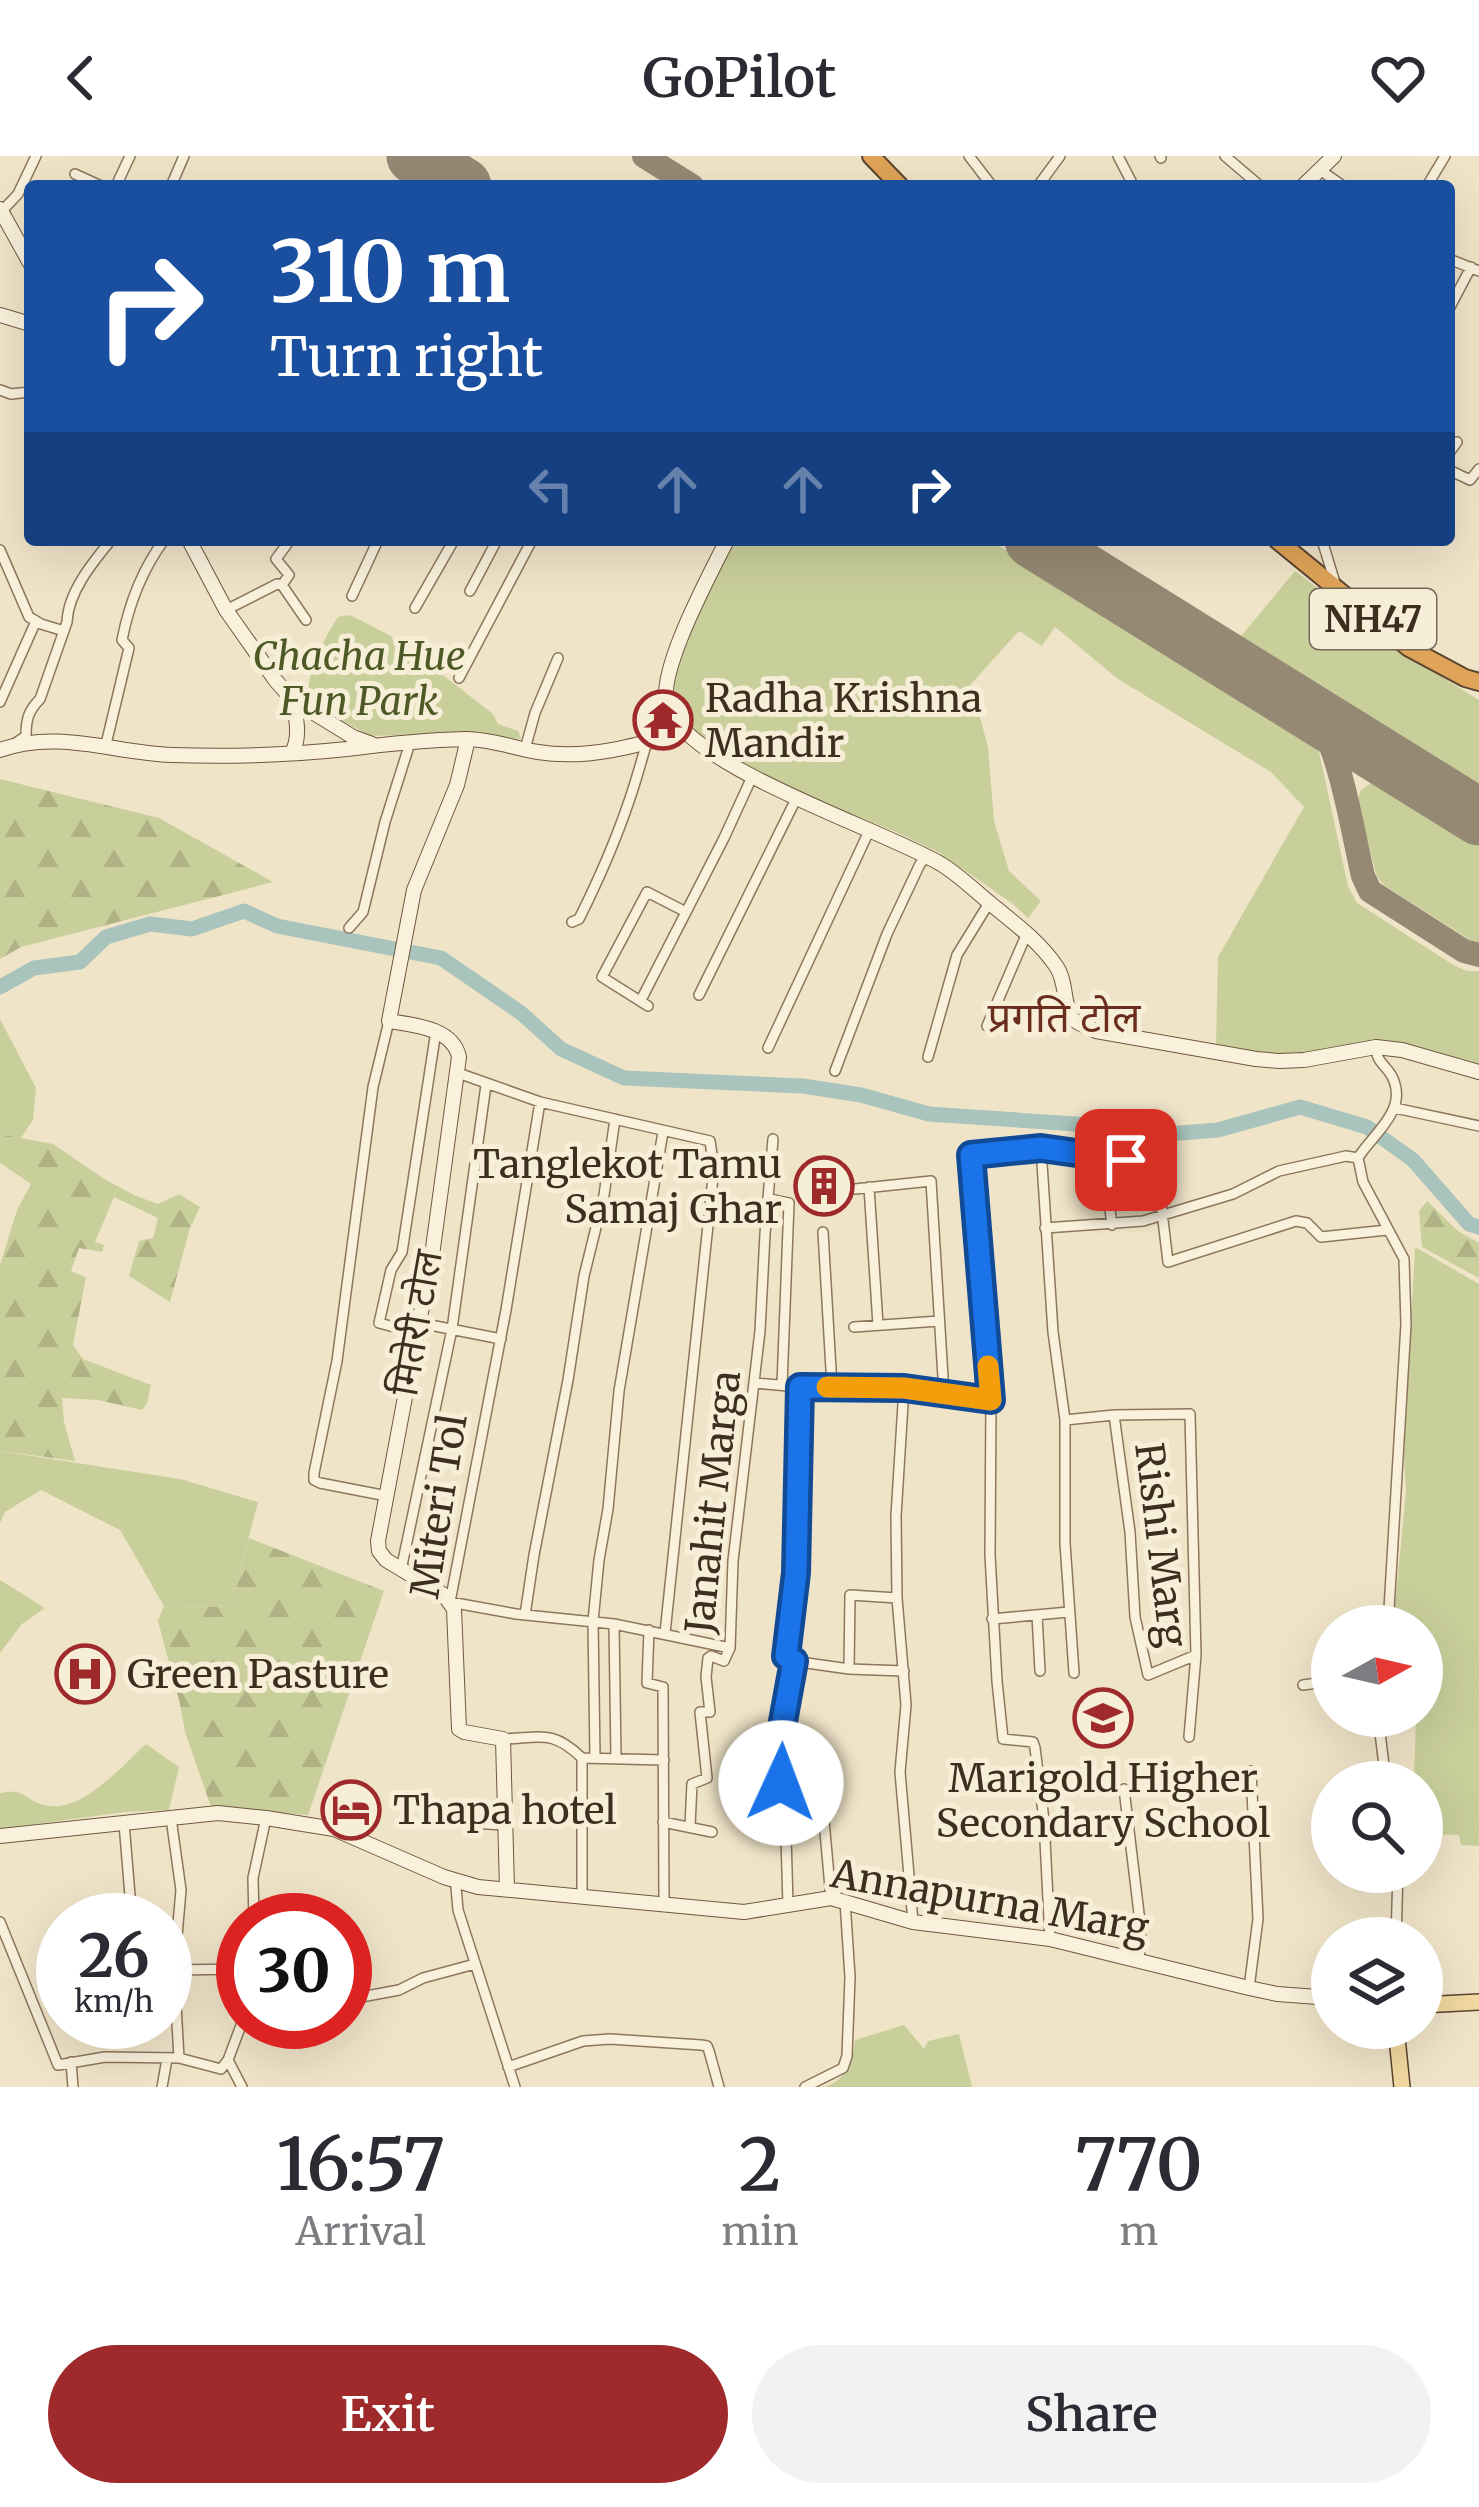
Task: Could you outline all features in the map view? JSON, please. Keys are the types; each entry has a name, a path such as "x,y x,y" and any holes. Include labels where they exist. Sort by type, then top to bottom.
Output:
{"highway":[{"path":"871,156 893,180"},
{"name":"NH47","path":"1284,546 1409,648 1479,682"}],"main road":[{"path":"1309,180 1334,156"},
{"path":"1,210 24,252"},
{"path":"192,546 226,610 293,700 374,745"},
{"path":"724,546 685,627 663,695 682,732 752,777 946,867 1027,933 1056,965 1074,1020 1096,1031 1279,1061 1376,1047 1479,1072"},
{"path":"292,753 297,733 293,700"},
{"path":"6,747 55,740 147,754 292,753 468,739 569,753 644,744 682,732"},
{"path":"458,1073 457,1046 449,1038 389,1021 421,867 457,785 468,739"},
{"name":"मितेरी टोल","path":"401,1570 379,1551 378,1540 418,1328 458,1073"},
{"path":"401,1570 450,1602"},
{"name":"Miteri Tol","path":"450,1602 455,1618 458,1726 464,1732 502,1739"},
{"path":"502,1739 507,1889"},
{"name":"Annapurna Marg","path":"0,1836 218,1814 266,1818 334,1829 460,1883 744,1912 838,1899 914,1922 1050,1939 1249,1988 1311,1996"},
{"path":"1443,2004 1479,2002"},
{"path":"1398,2049 1402,2087"}],"street":[{"path":"969,156 987,180"},
{"path":"1225,156 1253,180"},
{"path":"1320,170 1334,180"},
{"path":"75,174 88,180"},
{"path":"1,210 24,181"},
{"path":"1455,300 1475,269"},
{"path":"1455,473 1470,480 1479,469"},
{"path":"6,747 26,736 26,721 40,699 67,612 106,546"},
{"path":"103,746 129,648 122,640 126,621 137,585 160,546"},
{"path":"282,585 289,575 276,559 286,546"},
{"path":"352,596 375,546"},
{"path":"415,608 451,546"},
{"path":"470,591 494,546"},
{"path":"459,678 529,546"},
{"path":"1324,546 1337,590"},
{"path":"0,550 29,617 64,631"},
{"path":"226,610 277,584 306,620"},
{"path":"0,703 36,621"},
{"path":"526,749 558,658"},
{"path":"572,922 579,919 617,834 663,695"},
{"path":"349,928 363,912 410,742"},
{"path":"686,912 647,892 602,977 645,1003 752,777"},
{"path":"699,995 797,797"},
{"path":"768,1048 870,829"},
{"path":"835,1071 887,934 927,856"},
{"path":"928,1058 957,955 989,903"},
{"path":"987,1026 1027,933"},
{"path":"387,1496 320,1483 314,1480 314,1473 337,1361 374,1087 389,1021"},
{"path":"436,1031 402,1252 391,1270 379,1323 452,1329 500,1339"},
{"path":"1045,1228 1143,1222 1233,1194 1279,1171 1355,1155 1394,1108 1394,1081 1376,1057 1376,1047"},
{"path":"458,1073 540,1102 710,1141 714,1168 665,1633"},
{"name":"मितेरी टोल","path":"401,1570 452,1329 487,1085"},
{"name":"Miteri Tol","path":"450,1602 540,1102"},
{"path":"1394,1108 1479,1126"},
{"path":"525,1615 615,1119"},
{"path":"595,1758 593,1621 619,1390 663,1132"},
{"name":"Janahit Marga","path":"690,1826 692,1784 706,1779 700,1711 710,1712 708,1659 724,1661 730,1648 733,1561 755,1383 773,1139"},
{"path":"1050,1939 1037,1755 1033,1742 1003,1738 989,1555 991,1400 971,1155 1041,1148 1152,1162 1157,1170 1168,1262 1296,1221 1307,1223 1321,1237 1387,1230"},
{"path":"1041,1148 1053,1332 1066,1420 1065,1543 1075,1673"},
{"path":"1355,1155 1363,1182 1406,1268 1389,1605"},
{"path":"855,1189 931,1181 944,1394"},
{"path":"1107,1186 1112,1225"},
{"path":"869,1187 878,1325"},
{"path":"770,1199 789,1203 782,1385"},
{"path":"824,1232 832,1387"},
{"path":"854,1327 939,1321"},
{"path":"755,1383 904,1388 991,1400"},
{"path":"800,1387 796,1573 786,1656 849,1669 904,1670"},
{"path":"904,1388 896,1516 905,1724 900,1772 914,1922"},
{"name":"Rishi Marg","path":"1066,1420 1114,1415 1187,1413 1192,1419 1196,1655 1148,1675 1135,1617 1130,1532 1114,1415"},
{"path":"849,1669 850,1595 897,1598"},
{"path":"450,1602 614,1624 730,1648"},
{"path":"992,1619 1069,1612"},
{"path":"1037,1615 1040,1671"},
{"path":"614,1624 616,1759"},
{"path":"649,1630 647,1683 663,1687 664,1904"},
{"path":"1189,1737 1196,1655"},
{"path":"788,1905 782,1727 794,1661"},
{"path":"1303,1685 1311,1684"},
{"path":"502,1739 550,1738 566,1742 582,1758 664,1760"},
{"path":"581,1895 582,1758"},
{"path":"1249,1988 1258,1919 1251,1771"},
{"path":"805,2087 843,2068 847,2056 850,1977 820,1778"},
{"path":"1124,1789 1141,1930 1139,1959"},
{"path":"171,1818 181,1893"},
{"path":"253,1893 266,1818"},
{"path":"663,1822 712,1832"},
{"path":"124,1823 130,1893"},
{"path":"468,1823 506,1825"},
{"path":"460,1883 455,1895 515,2087"},
{"path":"0,1922 58,2065 105,2057 173,2059 221,2069 232,2049"},
{"path":"372,1995 476,1964"},
{"path":"508,2067 583,2042 610,2039 701,2045 707,2046 719,2087"},
{"path":"162,2087 173,2049"},
{"path":"228,2060 242,2087"},
{"path":"71,2062 73,2087"}],"green space":[{"path":"729,546 1000,546 1318,747 1348,886 1357,903 1455,966 1479,971 1479,1068 1388,1041 1277,1058 1216,1046 1218,957 1304,807 1271,772 1118,679 1055,627 1042,646 1019,631 971,684 988,747 994,821 1009,871 1041,901 1028,918 938,852 767,780 691,730 670,701 686,638"},
{"path":"1295,571 1403,653 1479,700 1479,793 1236,642"},
{"name":"Chacha Hue Fun Park","path":"350,615 391,636 399,653 444,676 493,714 498,724 518,731 521,739 457,733 371,736 312,706 309,685 315,660 338,617"},
{"path":"0,779 159,818 273,882 21,947 0,959"},
{"path":"1374,781 1479,841 1479,942 1377,877 1357,800 1361,790"},
{"path":"0,1019 36,1088 33,1120 21,1138 5,1135 0,1141"},
{"path":"5,1135 53,1144 136,1196 158,1204 179,1194 200,1207 170,1302 129,1276 139,1241 153,1238 158,1218 114,1197 95,1242 104,1245 102,1252 79,1248 71,1271 86,1277 73,1345 83,1359 151,1385 142,1410 62,1398 75,1461 0,1451 0,1265 17,1210 31,1184 0,1163 0,1141"},
{"path":"1427,1201 1458,1231 1479,1243 1479,1278 1422,1247 1419,1211"},
{"path":"1415,1247 1479,1284 1479,1846 1461,1845 1459,1835 1443,1834 1443,1761 1415,1761 1415,1737 1443,1737 1443,1605 1395,1605 1406,1491"},
{"path":"0,1451 180,1479 258,1502 231,1607 164,1606 120,1530 41,1490 5,1512 0,1523"},
{"path":"249,1538 384,1591 308,1815 211,1807 185,1732 158,1621 164,1606 231,1607"},
{"path":"0,1580 45,1608 22,1624 0,1653"},
{"path":"146,1744 179,1767 169,1810 0,1829 0,1793 20,1793 44,1805 72,1803 99,1787"},
{"path":"904,2025 924,2049 928,2041 959,2034 972,2087 825,2087 847,2069 855,2040"}],"waterway":[{"path":"0,987 34,968 80,962 106,937 150,924 192,929 244,911 277,926 441,958 521,1013 561,1049 624,1078 803,1086 861,1095 929,1114 1090,1125 1154,1135 1218,1130 1300,1107 1367,1127 1413,1160 1469,1224 1479,1227"}],"taxiway":[{"path":"644,156 682,180"},
{"path":"1315,716 1339,769 1370,891 1464,951 1479,955"}],"runway":[{"path":"415,156 453,180"},
{"path":"1043,546 1479,817"}],"slow traffic":[{"path":"827,1387 904,1388 991,1400 988,1366"}],"place":[{"name":"Radha Krishna Mandir","path":"663,720"},
{"name":"Tanglekot Tamu Samaj Ghar","path":"824,1186"},
{"name":"Green Pasture","path":"85,1674"},
{"name":"Marigold Higher Secondary School","path":"1103,1718"},
{"name":"Thapa hotel","path":"351,1810"}],"district":[{"name":"प्रगति टोल","path":"1064,1017"}],"route":[{"path":"781,1783 782,1727 794,1661 786,1656 796,1573 800,1387 904,1388 991,1400 971,1155 1041,1148 1126,1160"}]}
